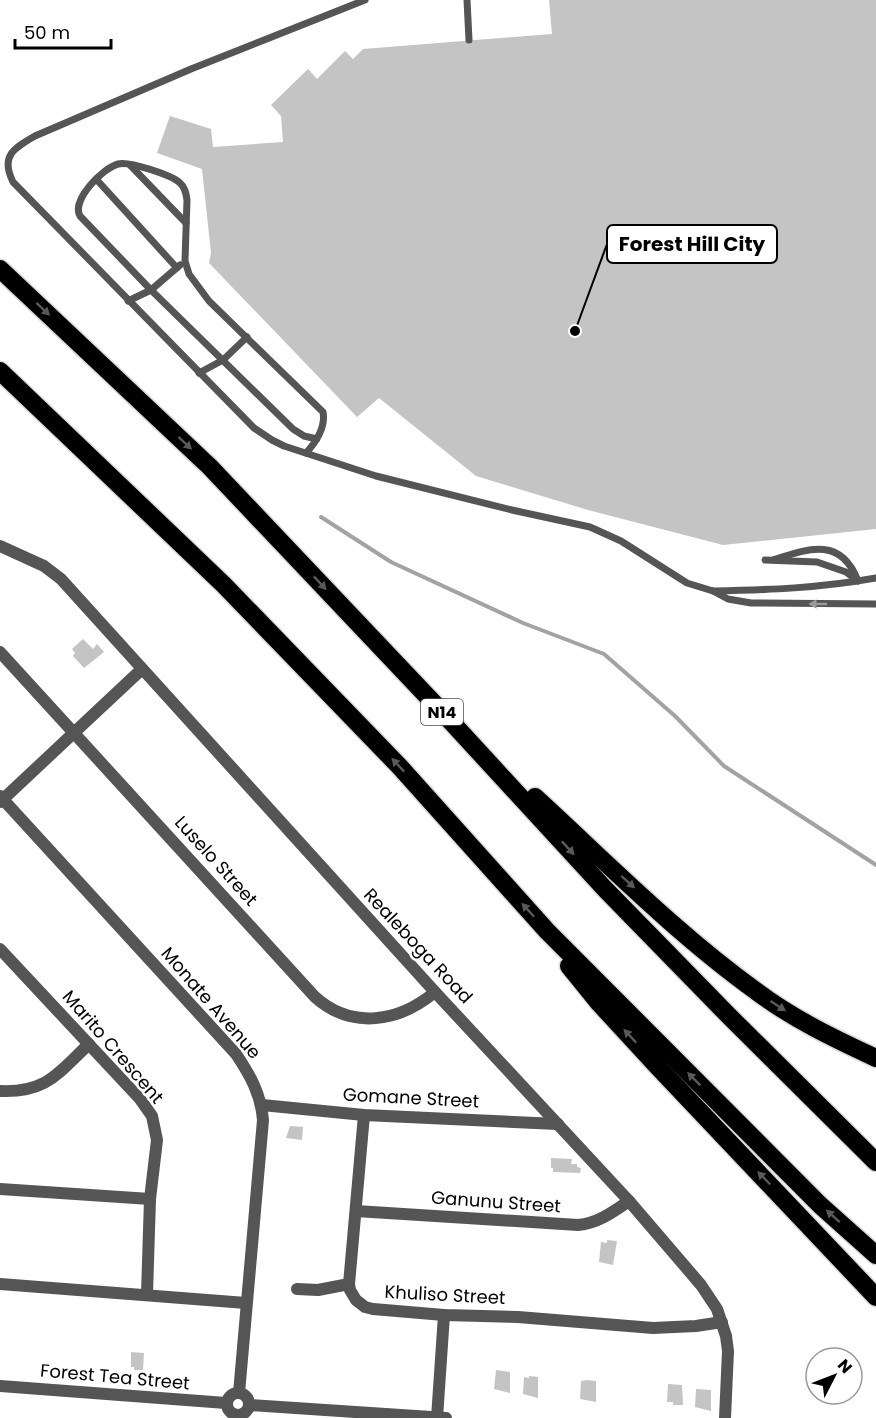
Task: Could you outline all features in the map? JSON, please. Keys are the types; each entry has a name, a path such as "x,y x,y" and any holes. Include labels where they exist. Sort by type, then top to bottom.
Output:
{"highway":[{"name":"N14","path":"0,269 210,467 605,888 729,1016 876,1162"},
{"path":"0,371 224,585 400,767 547,931 820,1205 876,1255"},
{"path":"445,715 712,957 757,992 803,1022 876,1058"},
{"path":"547,931 573,973 598,1003 876,1297"}],"street":[{"name":"Realeboga Road","path":"0,546 56,574 435,992 629,1201 701,1285 717,1309 728,1351 725,1418"},
{"name":"Luselo Street","path":"0,652 325,1006 345,1015 387,1017 412,1009 435,992"},
{"path":"1,799 142,669"},
{"name":"Monate Avenue","path":"1,799 236,1054 255,1084 262,1105 263,1120 239,1393"},
{"name":"Marito Crescent","path":"0,949 140,1099 152,1116 157,1140 150,1199 147,1294"},
{"path":"0,1090 28,1090 39,1087 63,1069 89,1044"},
{"name":"Gomane Street","path":"262,1105 364,1115 558,1124"},
{"path":"297,1289 318,1290 349,1284 364,1115"},
{"path":"0,1189 150,1199"},
{"name":"Ganunu Street","path":"356,1211 570,1225 588,1224 629,1201"},
{"path":"0,1284 246,1303"},
{"name":"Khuliso Street","path":"349,1284 353,1296 365,1306 373,1309 444,1315 518,1317 653,1328 722,1322"},
{"path":"437,1418 444,1315"},
{"name":"Forest Tea Street","path":"0,1386 226,1403"},
{"path":"239,1393 246,1397 249,1405 244,1414 237,1417 229,1412 226,1403 230,1395 239,1393"},
{"path":"249,1405 446,1418"}],"lane":[{"path":"366,0 191,69 35,136 16,147 7,159 7,171 13,182 199,373 262,434 284,446 376,476 590,527 621,541 687,583 713,591 728,599 751,603 876,604"},
{"path":"466,0 469,40"},
{"path":"128,164 186,223"},
{"path":"306,453 317,439 324,416 321,409 209,302 189,274 185,261 187,200 185,190 174,179 128,164 114,165 81,197 78,211 152,290 293,429 304,436 317,439"},
{"path":"97,180 177,268"},
{"path":"128,301 152,290 185,261"},
{"path":"199,373 223,360 247,337"},
{"path":"604,534 618,534"},
{"path":"826,549 840,554 855,573 858,581 846,572 817,562 796,563 769,560 797,552 826,549"},
{"path":"713,591 774,590 876,578"}],"building":[{"path":"549,0 876,0 876,529 723,545 588,510 476,476 379,398 357,417 209,263 211,253 202,169 157,153 170,116 211,129 213,147 283,142 281,116 271,105 308,69 317,79 345,51 353,59 363,49 552,34"},
{"path":"83,639 93,649 97,644 104,652 84,668 73,656 75,653 72,649"},
{"path":"290,1126 303,1127 302,1140 286,1138"},
{"path":"551,1158 572,1159 571,1164 577,1164 577,1167 581,1168 580,1173 553,1172"},
{"path":"607,1240 617,1241 613,1265 599,1262 601,1242 607,1243"},
{"path":"131,1352 144,1353 143,1370 134,1370 134,1367 131,1367"},
{"path":"496,1370 510,1372 510,1393 494,1389"},
{"path":"529,1376 538,1377 538,1398 523,1394 524,1377 529,1378"},
{"path":"581,1381 596,1381 596,1402 580,1399"},
{"path":"668,1384 682,1385 683,1405 673,1405 673,1402 667,1402"},
{"path":"696,1389 711,1390 711,1411 695,1407"}],"waterway":[{"path":"321,517 391,562 523,623 604,654 675,716 724,766 876,865"}],"place":[{"name":"Forest Hill City","path":"575,331"}]}
